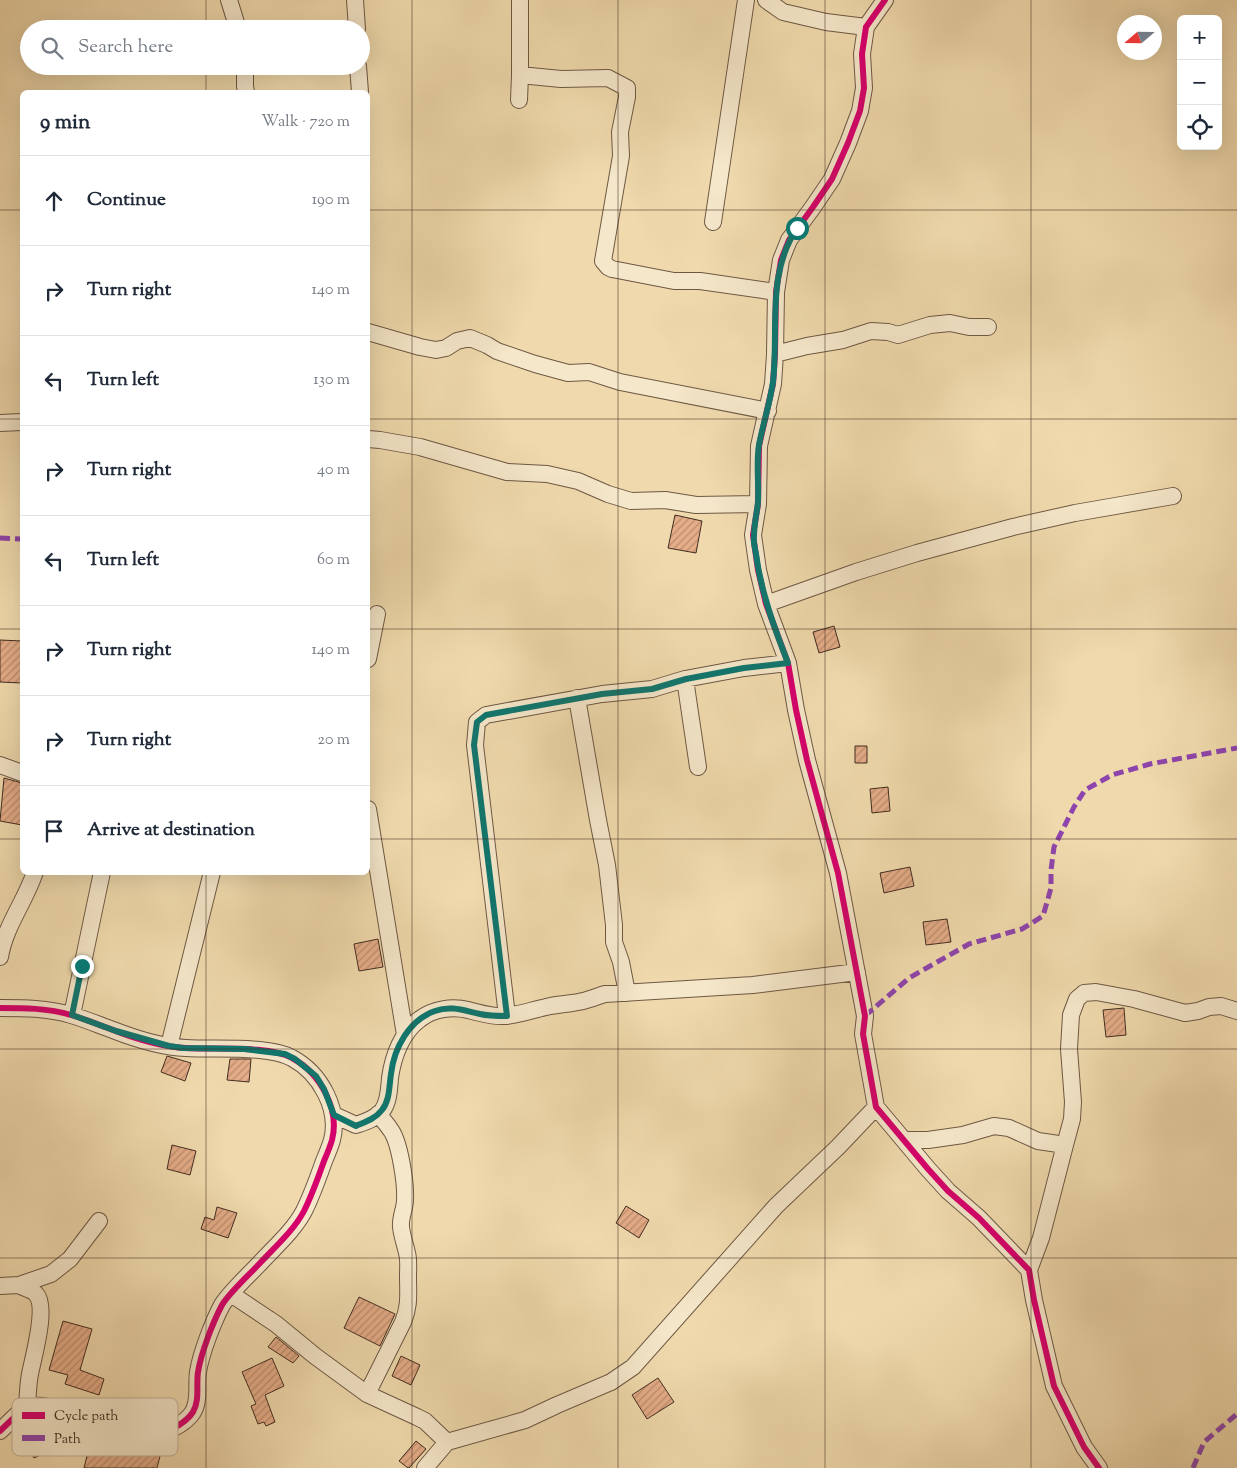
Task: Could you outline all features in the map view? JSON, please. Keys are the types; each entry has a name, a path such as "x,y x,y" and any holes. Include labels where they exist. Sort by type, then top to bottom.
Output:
{"street":[{"path":"229,0 235,20"},
{"path":"355,0 356,20"},
{"path":"519,100 520,0"},
{"path":"713,222 746,0"},
{"path":"766,0 783,12 826,22 866,27"},
{"path":"885,0 866,27 862,54 864,88 860,111 832,178 789,240 781,260 776,292 773,384 759,446 758,504 754,536 758,570 766,604 788,663 807,760 838,873 865,1016 863,1034 876,1107 948,1191 980,1218 1029,1270"},
{"path":"245,75 246,90"},
{"path":"359,75 360,90"},
{"path":"520,75 562,79 608,78 627,88 620,132 621,156 603,261 608,267 674,281 700,281 776,292"},
{"path":"775,354 843,340 871,331 888,332 898,335 930,325 950,323 969,327 988,327"},
{"path":"370,333 420,348 436,350 470,338 488,345 497,351 568,373 588,372 620,382 768,411"},
{"path":"0,423 20,422"},
{"path":"370,439 420,447 507,472 547,474 578,481 608,494 631,501 665,500 696,505 758,504"},
{"path":"766,604 856,572 994,532 1075,513 1172,496"},
{"path":"370,649 377,614"},
{"path":"507,1016 474,745 477,722 486,715 602,694 652,689 686,679 744,668 788,663"},
{"path":"686,679 698,767"},
{"path":"577,698 607,865 614,925 614,942 621,962 627,993"},
{"path":"0,765 20,772"},
{"path":"370,821 405,1035"},
{"path":"0,957 4,939 34,875"},
{"path":"72,1015 101,875"},
{"path":"169,1046 211,875"},
{"path":"333,1139 378,1114 387,1102 391,1071 396,1052 405,1035 420,1019 436,1010 454,1008 478,1014 507,1016 548,1006 585,1001 605,994 753,985 857,972"},
{"path":"1100,1468 1084,1447 1054,1386 1029,1270 1041,1238 1072,1119 1073,1102 1069,1049 1072,1015 1077,999 1084,994 1096,992 1134,998 1185,1013 1221,1006 1237,1011"},
{"path":"0,1008 31,1009 72,1015 116,1031 169,1046 245,1049 285,1054 295,1059 316,1076 324,1089 334,1115 333,1139 316,1184 303,1213 283,1239 223,1304 202,1357 194,1411 178,1426"},
{"path":"425,1468 447,1442 525,1420 611,1382 633,1367 776,1206 838,1147 876,1107"},
{"path":"367,1394 404,1322 409,1296 408,1255 402,1237 401,1224 405,1205 402,1167 396,1141 391,1130 378,1114"},
{"path":"334,1115 356,1126"},
{"path":"904,1140 928,1140 964,1135 994,1126 1009,1128 1038,1141 1064,1145"},
{"path":"0,1286 19,1286 51,1274 70,1259 99,1221"},
{"path":"19,1286 36,1293 40,1300 41,1311 38,1341 29,1377 28,1398"},
{"path":"232,1294 276,1324 315,1356 367,1394 425,1421 447,1442"},
{"path":"0,1431 12,1419"}],"building":[{"path":"675,515 702,521 696,553 668,548"},
{"path":"834,626 840,647 819,653 813,632"},
{"path":"0,640 20,641 20,683 0,682"},
{"path":"855,746 867,746 867,763 855,763"},
{"path":"4,778 20,782 20,825 0,821"},
{"path":"888,787 890,811 872,813 870,789"},
{"path":"910,867 914,886 884,893 880,873"},
{"path":"947,919 951,942 926,945 923,922"},
{"path":"378,939 383,967 359,971 354,944"},
{"path":"1124,1008 1126,1035 1106,1037 1103,1010"},
{"path":"167,1056 191,1063 185,1081 161,1072"},
{"path":"230,1059 251,1059 249,1082 227,1080"},
{"path":"172,1145 196,1151 190,1175 167,1169"},
{"path":"626,1206 649,1220 639,1238 616,1223"},
{"path":"217,1207 237,1213 228,1238 201,1229 205,1217 214,1220"},
{"path":"359,1297 395,1314 380,1346 344,1328"},
{"path":"63,1321 92,1329 80,1370 104,1379 99,1395 65,1384 68,1375 49,1370"},
{"path":"276,1337 299,1356 293,1363 268,1347"},
{"path":"401,1356 420,1365 411,1385 392,1376"},
{"path":"272,1358 284,1386 265,1395 275,1422 266,1426 264,1422 258,1424 251,1406 256,1404 242,1372"},
{"path":"658,1378 674,1402 647,1419 632,1395"},
{"path":"416,1441 426,1449 408,1468 399,1461"},
{"path":"87,1456 160,1456 157,1468 84,1468"}],"marked path":[{"path":"0,538 20,539"},
{"path":"865,1016 909,978 969,944 1022,929 1043,916 1051,888 1054,847 1074,807 1085,790 1112,775 1150,764 1237,748"},
{"path":"1193,1468 1204,1442 1237,1414"}],"cycle path":[{"path":"885,0 866,27 862,54 864,88 860,111 848,143 832,179 789,240 781,260 776,292 773,384 759,446 758,504 753,535 758,570 766,604 788,663 807,760 838,873 865,1016 863,1034 876,1107 948,1191 979,1218 1029,1270 1054,1386 1084,1447 1099,1468"},
{"path":"0,1008 36,1009 62,1013 82,1018 140,1039 168,1046 256,1050 282,1054 302,1065 319,1082 326,1093 333,1116 334,1128 332,1140 310,1199 295,1225 222,1305 208,1338 200,1364 195,1407 190,1416 178,1425"},
{"path":"0,1431 12,1419"}],"route":[{"path":"82,966 72,1015 142,1040 169,1046 245,1049 285,1054 295,1059 316,1076 324,1089 334,1115 356,1126 372,1119 382,1111 387,1102 391,1071 396,1052 405,1035 420,1019 436,1010 454,1008 478,1014 507,1016 474,745 477,722 486,715 602,694 652,689 686,679 744,668 788,663 766,604 758,570 754,536 758,504 759,446 773,384 777,278 781,260 789,240 797,228"}]}
